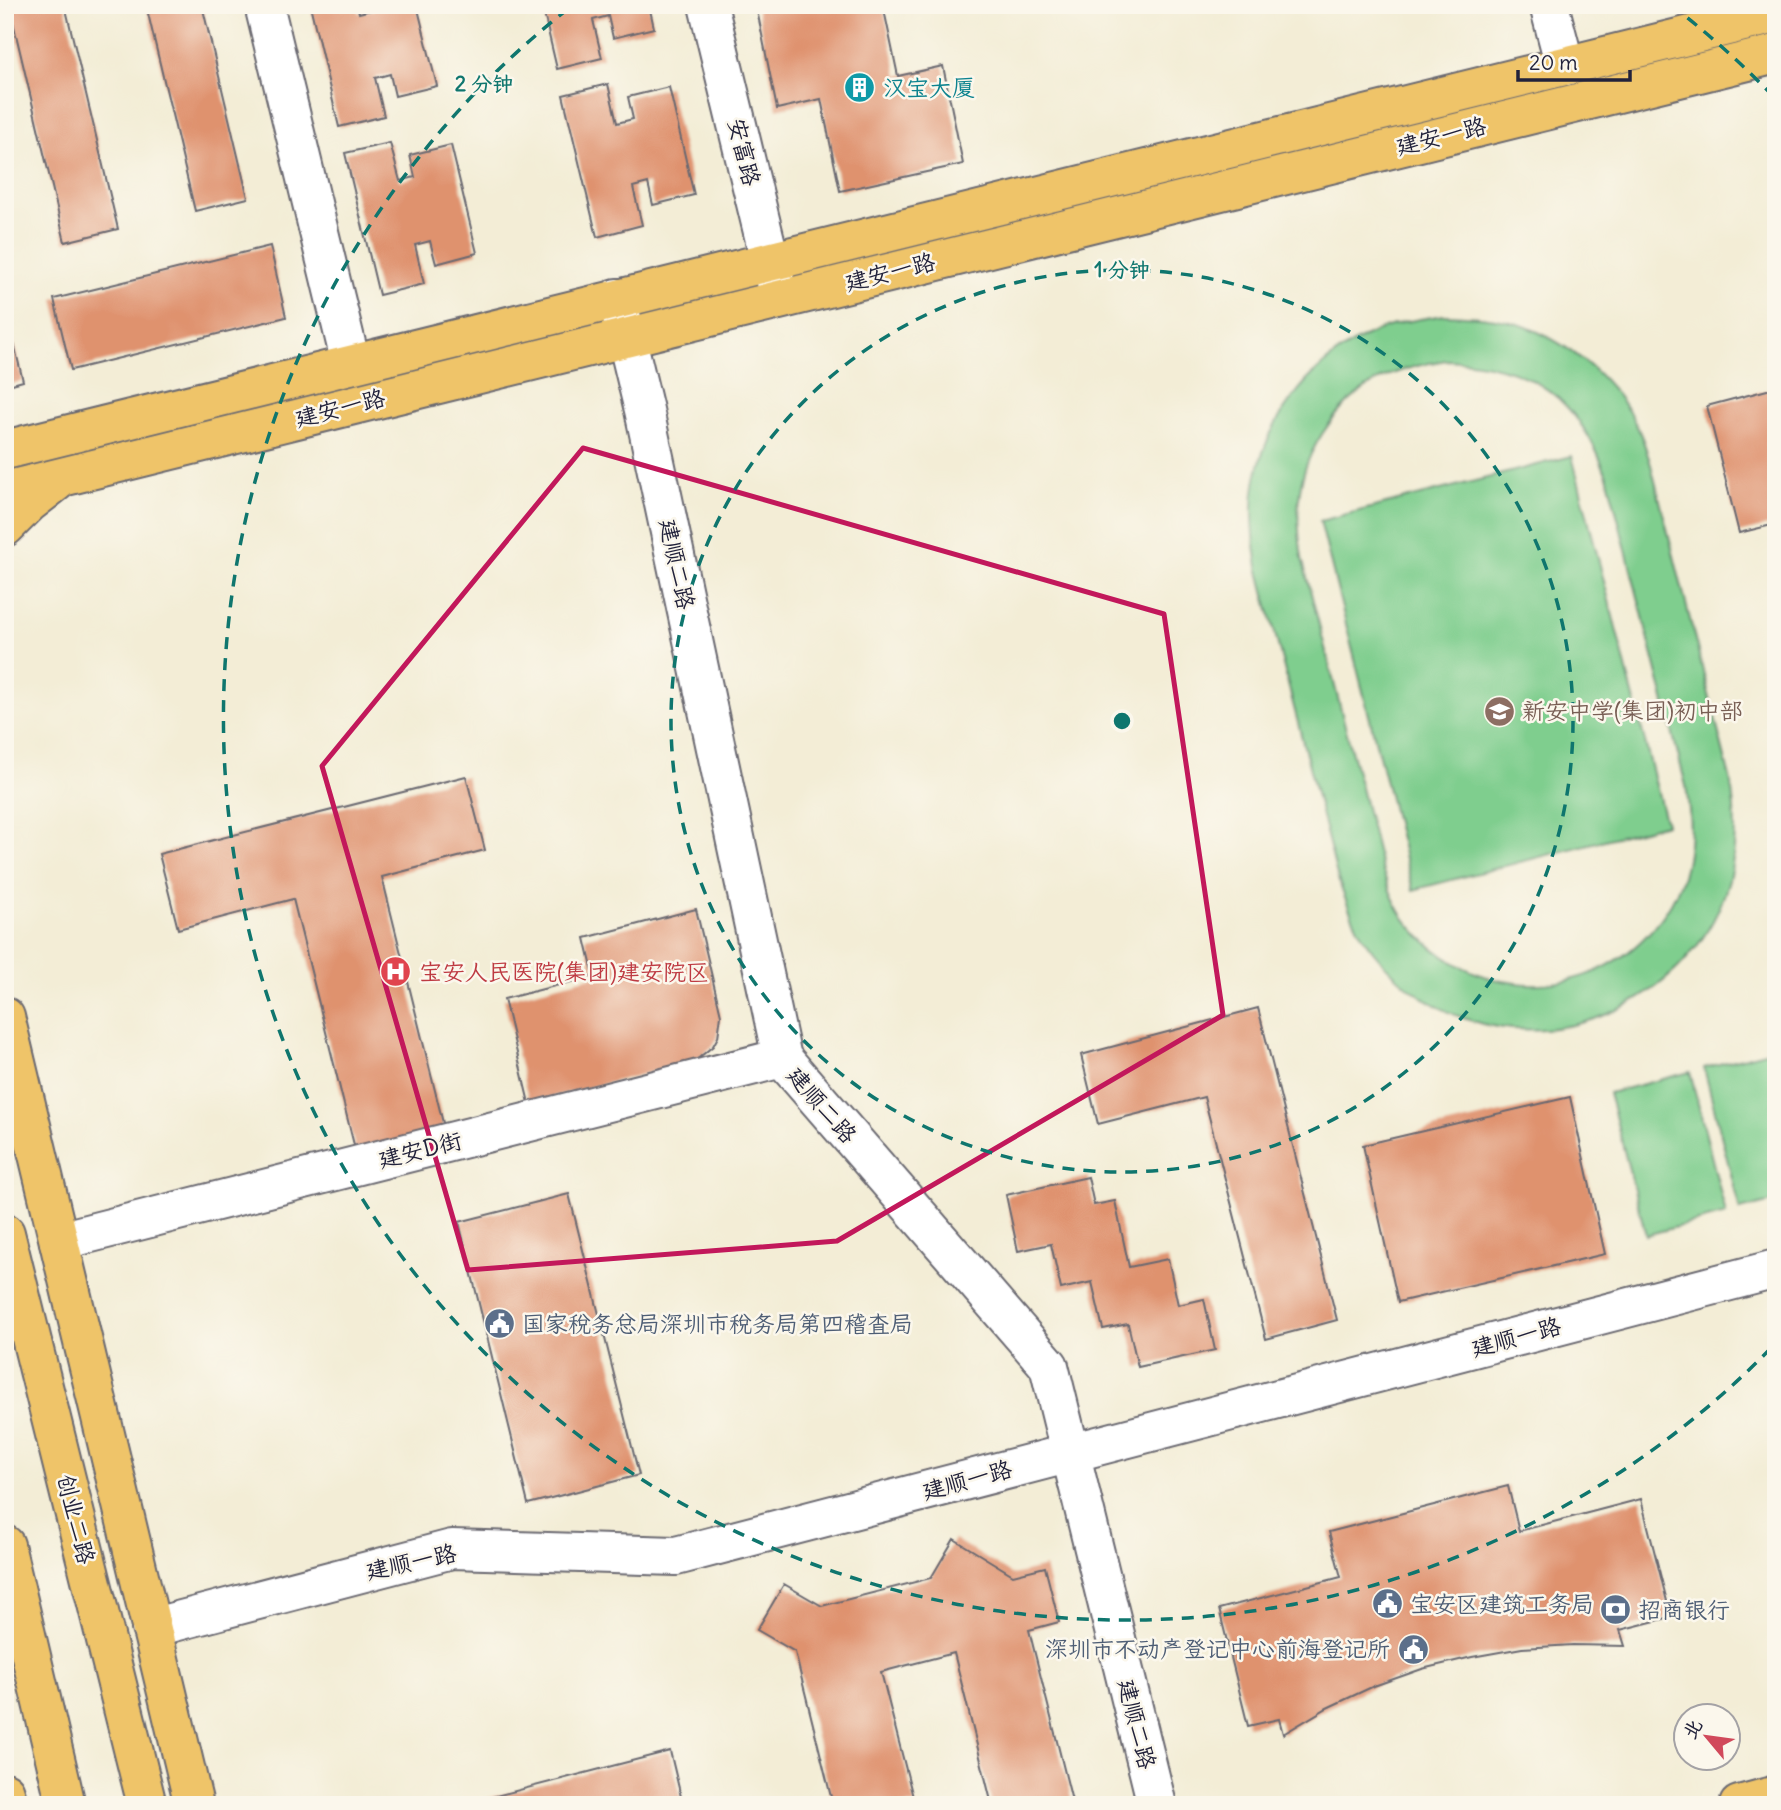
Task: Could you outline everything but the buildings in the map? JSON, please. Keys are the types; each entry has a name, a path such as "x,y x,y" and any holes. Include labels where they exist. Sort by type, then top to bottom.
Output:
{"main road":[{"name":"建安一路","path":"12,445 1776,13"},
{"name":"建安一路","path":"5,491 1776,54"},
{"path":"5,527 29,503 62,477"},
{"path":"5,1017 194,1805"},
{"name":"创业二路","path":"5,1233 147,1805"},
{"path":"5,1545 66,1805"},
{"path":"5,1792 8,1805"},
{"path":"1739,1805 1776,1796"}],"street":[{"path":"264,5 351,364"},
{"name":"安富路","path":"708,5 779,299"},
{"path":"1549,5 1564,66"},
{"name":"建顺二路","path":"617,298 647,423 782,1058 1049,1366 1157,1805"},
{"name":"建安D街","path":"59,1241 782,1058"},
{"name":"建顺一路","path":"151,1628 452,1549 676,1556 1776,1269"}],"highlighted area":[{"path":"583,448 1164,614 1223,1015 837,1241 468,1270 322,766"}],"green space":[{"path":"1444,315 1495,319 1524,326 1542,334 1591,367 1629,412 1651,465 1730,778 1735,822 1732,864 1725,893 1708,929 1684,961 1655,988 1621,1008 1584,1022 1545,1029 1505,1028 1452,1014 1415,991 1392,972 1367,943 1352,917 1338,879 1258,567 1254,539 1254,492 1266,444 1277,421 1307,381 1325,363 1366,336 1405,322","holes":["1447,360 1477,363 1528,378 1549,391 1567,407 1583,427 1596,451 1608,479 1688,797 1690,831 1686,865 1676,894 1660,920 1640,942 1613,963 1583,976 1552,983 1520,984 1489,978 1459,965 1432,947 1399,910 1381,866 1300,543 1298,506 1302,480 1317,442 1342,409 1373,384 1404,370"]},
{"path":"1572,456 1666,824 1413,890 1320,521"},
{"path":"1776,1049 1776,1201 1740,1210 1704,1068"},
{"path":"1690,1072 1726,1214 1646,1235 1609,1093"}],"place":[{"name":"汉宝大厦","path":"860,88"},
{"name":"新安中学(集团)初中部","path":"1499,711"},
{"name":"宝安人民医院(集团)建安院区","path":"396,972"},
{"name":"国家税务总局深圳市税务局第四稽查局","path":"499,1324"},
{"name":"宝安区建筑工务局","path":"1387,1604"},
{"name":"招商银行","path":"1615,1610"},
{"name":"深圳市不动产登记中心前海登记所","path":"1413,1649"}]}
